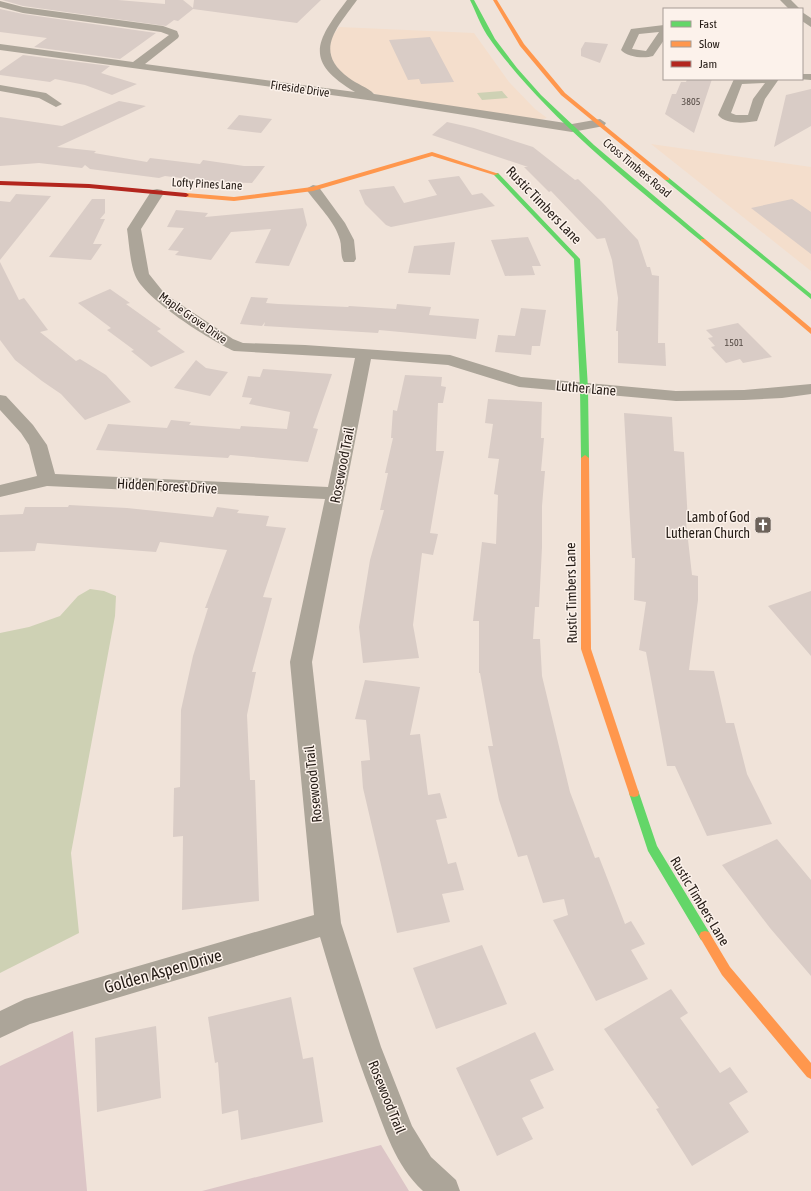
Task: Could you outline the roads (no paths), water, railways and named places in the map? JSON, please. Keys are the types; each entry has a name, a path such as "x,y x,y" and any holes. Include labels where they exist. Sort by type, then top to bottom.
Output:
{"main road":[{"name":"Cross Timbers Road","path":"472,0 492,39 502,54 530,87 572,128 811,332"},
{"name":"Cross Timbers Road","path":"495,0 508,24 534,62 563,94 811,297"},
{"name":"Lofty Pines Lane","path":"0,183 89,186 234,199 312,189 432,154"},
{"name":"Rustic Timbers Lane","path":"432,154 495,173 577,258 584,388 586,649 588,657 652,848 726,971 811,1073"}],"street":[{"path":"352,0 327,36 324,54 327,64 341,78 375,98"},
{"path":"785,0 794,8"},
{"path":"0,4 23,10 163,29 173,33 174,36 170,40 135,66"},
{"path":"663,28 635,31 626,50 634,53 649,54 663,33"},
{"name":"Fireside Drive","path":"3,50 375,98 572,128 600,123"},
{"path":"0,88 42,95 56,104"},
{"path":"312,189 338,223 347,240 349,259"},
{"name":"Maple Grove Drive","path":"157,193 134,229 142,275 160,297 227,342 240,348 364,355"},
{"name":"Luther Lane","path":"364,355 450,360 519,382 676,396 744,395 782,393 811,389"},
{"name":"Rosewood Trail","path":"364,355 301,662 328,923 367,1048 401,1135 420,1168 445,1191"},
{"path":"0,400 27,429 38,445 47,480"},
{"name":"Hidden Forest Drive","path":"0,491 47,480 336,493"},
{"name":"Golden Aspen Drive","path":"0,1025 25,1012 328,923"}],"place":[{"name":"Lamb of God Lutheran Church","path":"763,525"}]}
